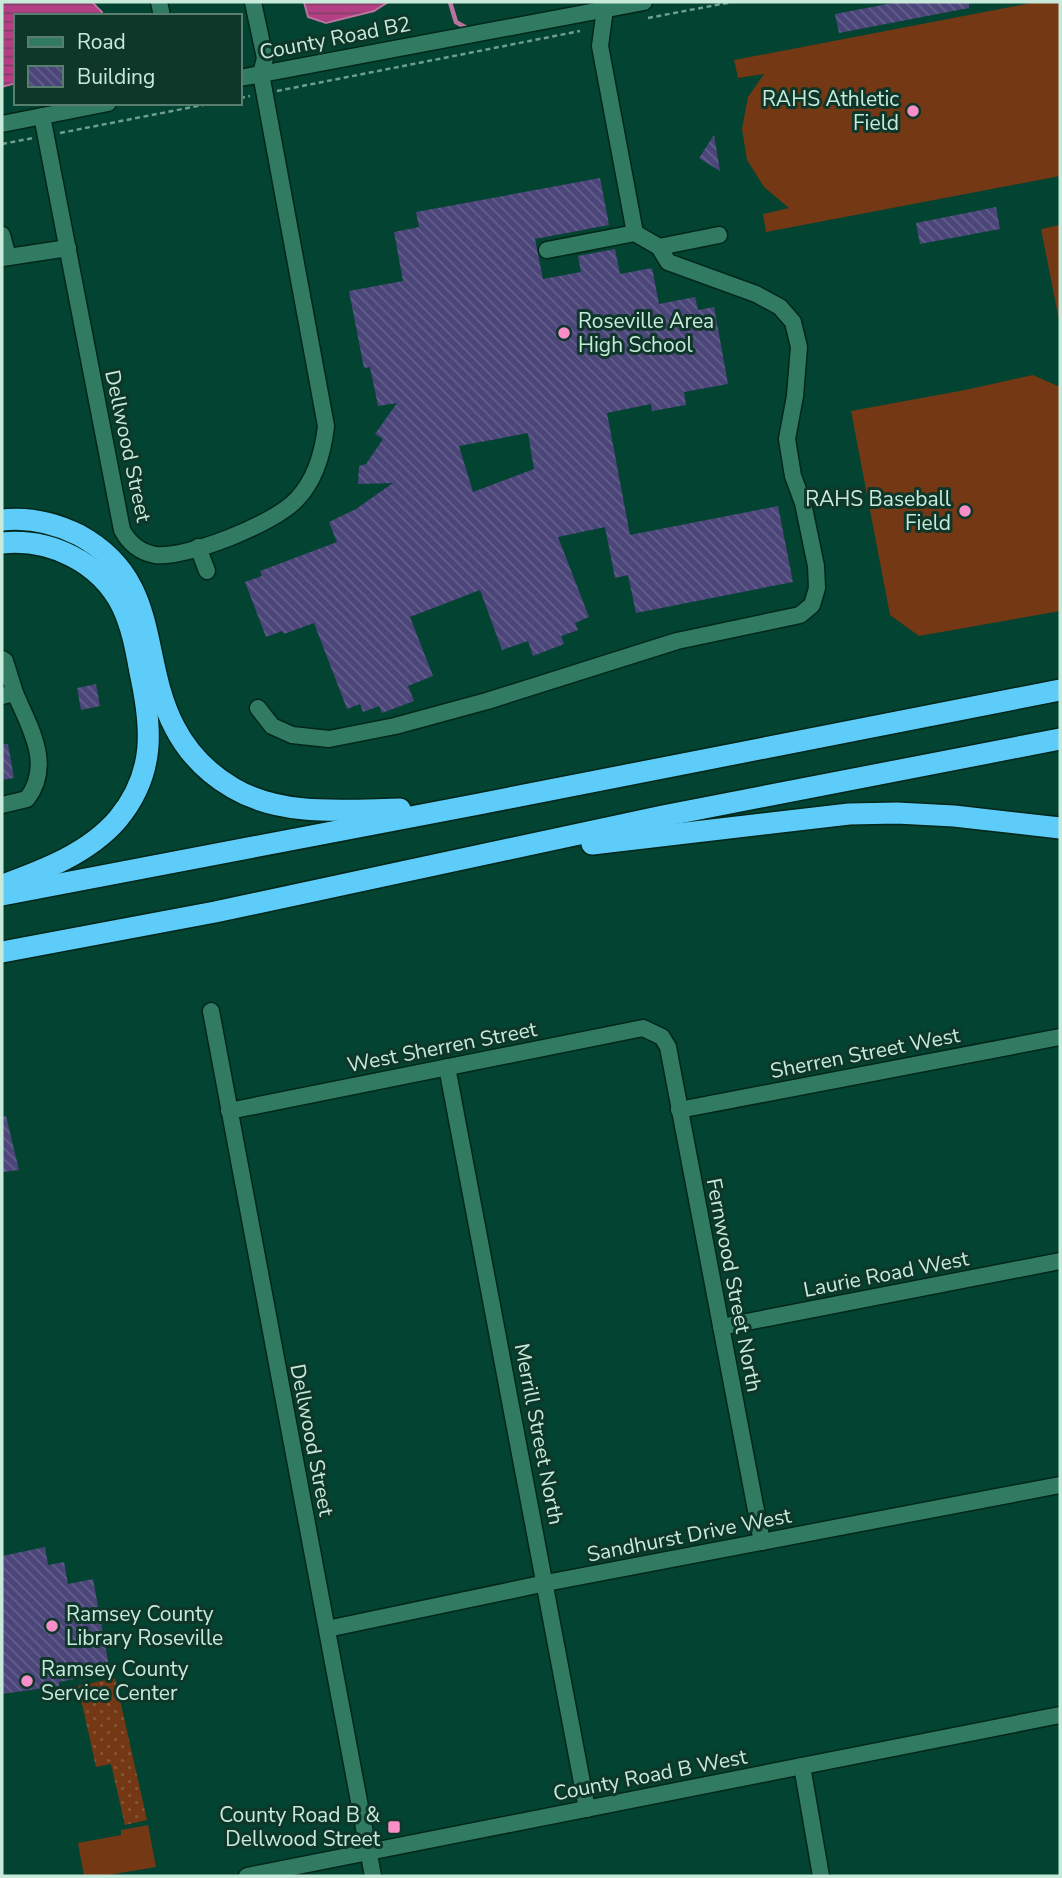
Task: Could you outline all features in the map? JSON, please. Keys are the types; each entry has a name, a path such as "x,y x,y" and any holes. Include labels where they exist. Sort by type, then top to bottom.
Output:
{"highway":[{"path":"2,520 49,523 69,530 105,553 120,569 139,601 166,709 175,729 201,764 235,789 275,804 325,810 479,804"},
{"path":"2,543 32,543 68,554 87,565 110,587 131,630 148,708 150,735 142,777 133,796 111,826 75,853 2,885"},
{"path":"962,709 1060,679"},
{"path":"2,895 1060,690"},
{"path":"2,952 215,912 677,813 1060,739"},
{"path":"468,858 849,814 954,816 1060,828"}],"street":[{"name":"Dellwood Street","path":"42,116 122,530 134,546 152,554 176,554 259,526 279,515 297,499 313,477 323,449 326,426 264,93 261,74 265,58 253,2"},
{"name":"County Road B2","path":"242,78 644,2"},
{"path":"605,9 600,46 635,233"},
{"path":"2,124 98,105"},
{"path":"258,708 272,726 292,735 329,739 364,733 487,701 677,641 800,615 812,605 817,588 816,566 803,503 793,475 787,439 795,396 799,347 793,322 780,307 756,294 668,262 659,247 635,233 547,250"},
{"path":"2,235 5,258 68,248"},
{"path":"659,247 719,235"},
{"path":"198,547 207,572"},
{"path":"2,805 27,799 36,788 40,768 37,746 8,695 3,660"},
{"name":"Dellwood Street","path":"211,1011 373,1876"},
{"name":"West Sherren Street","path":"229,1111 643,1028 662,1037"},
{"name":"Fernwood Street North","path":"662,1037 668,1047 762,1542"},
{"name":"Sherren Street West","path":"679,1110 1060,1037"},
{"name":"Merrill Street North","path":"447,1067 587,1809"},
{"name":"Laurie Road West","path":"720,1327 1060,1261"},
{"name":"Sandhurst Drive West","path":"327,1629 546,1583 1060,1485"},
{"name":"County Road B West","path":"247,1876 1060,1716"},
{"path":"802,1766 821,1876"}],"path":[{"path":"640,19 732,2"},
{"path":"242,98 601,26"},
{"path":"2,144 203,105"}],"shaded area":[{"path":"2,2 92,2 102,12 14,14 14,84 2,87"},
{"path":"304,2 388,2 374,11 326,23 308,17"},
{"name":"RAHS Athletic Field","path":"1060,2 1060,176 766,232 763,214 789,208 764,187 747,160 742,129 748,97 764,74 738,78 734,60 1031,3"},
{"path":"1060,225 1060,325 1041,229"},
{"name":"RAHS Baseball Field","path":"1033,375 1060,387 1060,611 919,636 890,615 851,411"},
{"path":"115,1678 147,1820 125,1825 111,1764 96,1767 78,1686"},
{"path":"148,1825 156,1867 102,1876 84,1876 78,1843 121,1835 121,1830"}],"building":[{"path":"898,2 969,2 969,8 839,33 835,14"},
{"path":"714,135 720,171 699,158"},
{"name":"Roseville Area High School","path":"600,178 609,225 535,239 543,279 581,272 578,256 615,249 620,274 652,268 659,304 695,297 698,310 714,307 728,384 684,392 686,405 652,411 651,404 607,413 630,535 778,506 793,582 636,613 628,575 615,578 605,527 558,537 589,617 575,623 578,630 561,636 564,644 533,656 528,641 502,650 480,590 410,617 433,676 408,686 414,701 382,713 379,706 363,712 360,704 347,709 314,623 284,634 282,631 266,637 245,582 262,576 260,571 337,542 329,522 356,509 393,483 358,484 359,466 366,464 383,439 375,434 397,403 378,406 370,367 364,368 349,291 403,281 394,232 419,227 416,212","holes":["528,433 534,469 473,492 459,446"]},
{"path":"996,207 1000,229 920,244 916,223"},
{"path":"96,684 100,706 81,710 77,688"},
{"path":"2,744 8,744 14,778 2,780"},
{"path":"6,1116 19,1170 3,1172 2,1117"},
{"name":"Ramsey County Library Roseville","path":"45,1547 48,1565 64,1562 68,1584 93,1579 110,1672 59,1682 59,1686 2,1694 2,1556"}],"waterway":[{"path":"450,2 456,22 470,30"}],"place":[{"name":"RAHS Athletic Field","path":"913,111"},
{"name":"Roseville Area High School","path":"564,333"},
{"name":"RAHS Baseball Field","path":"965,511"},
{"name":"Ramsey County Library Roseville","path":"52,1626"},
{"name":"Ramsey County Service Center","path":"27,1681"},
{"name":"County Road B & Dellwood Street","path":"394,1827"}]}
